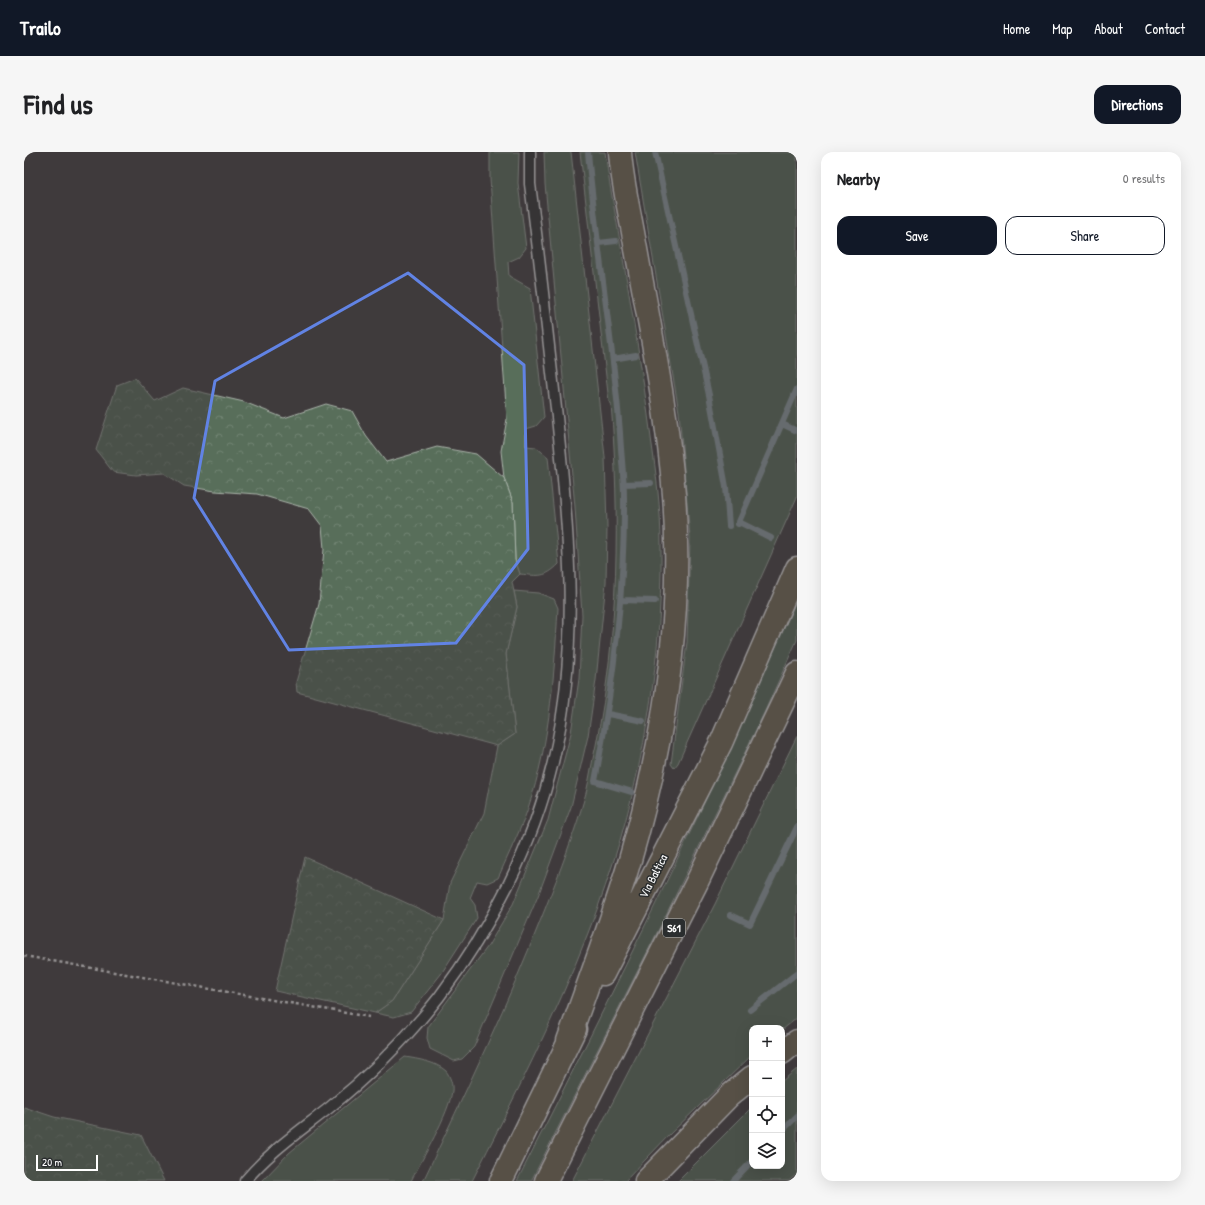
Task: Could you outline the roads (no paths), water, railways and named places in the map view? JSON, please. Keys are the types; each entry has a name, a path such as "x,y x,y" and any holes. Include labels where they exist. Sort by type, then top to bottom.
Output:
{"highway":[{"path":"568,1042 630,861 648,792 662,718 672,644 675,567 674,496 667,426 620,152"},
{"name":"Via Baltica","path":"501,1181 568,1042 721,743 797,568"},
{"name":"S61","path":"546,1181 697,882 797,673"},
{"path":"785,1051 797,1041"},
{"path":"646,1181 729,1096 749,1080"}],"lane":[{"path":"245,1181 275,1150 331,1106 400,1043 439,996 465,960 494,913 512,876 534,823 553,762 565,693 569,638 569,558 558,434 530,184 530,152"}],"waterway":[{"path":"588,152 595,222 617,398 624,497 624,533 617,640 595,781 632,792"},
{"path":"655,152 709,395 726,487 729,526"},
{"path":"599,243 616,241"},
{"path":"613,359 636,355"},
{"path":"738,524 797,389"},
{"path":"782,424 797,431"},
{"path":"624,484 651,483"},
{"path":"739,522 771,538"},
{"path":"621,600 655,601"},
{"path":"608,714 643,721"},
{"path":"731,915 750,924 797,827"},
{"path":"750,1010 797,973"},
{"path":"785,1128 797,1116"},
{"path":"733,1181 749,1164"}]}
